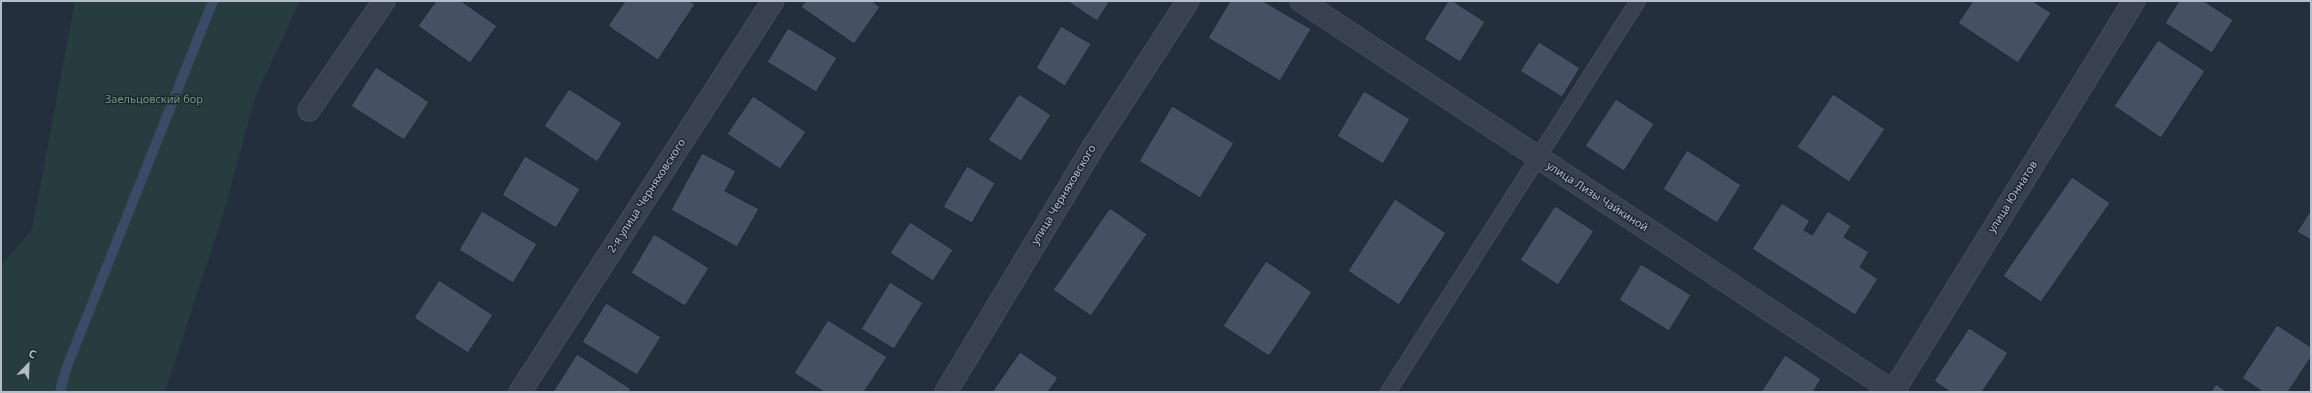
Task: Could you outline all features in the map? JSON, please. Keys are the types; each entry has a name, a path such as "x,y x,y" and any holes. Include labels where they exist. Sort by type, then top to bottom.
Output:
{"street":[{"path":"309,110 384,1"},
{"name":"2-я улица Черняховского","path":"520,392 773,1"},
{"name":"улица Черняховского","path":"946,392 1095,144 1188,1"},
{"name":"улица Лизы Чайкиной","path":"1301,1 1538,159 1893,392"},
{"name":"улица Юннатов","path":"1893,392 2134,1"}],"lane":[{"path":"1388,392 1638,1"}],"green space":[{"name":"Заельцовский бор","path":"75,1 300,1 255,97 223,215 165,392 1,392 1,265 32,230"}],"building":[{"path":"436,1 461,1 497,26 470,63 418,26"},
{"path":"625,1 689,1 695,4 658,60 608,26"},
{"path":"806,1 872,1 880,7 854,44 801,7"},
{"path":"1067,1 1110,1 1097,21"},
{"path":"1230,1 1263,1 1311,29 1280,81 1208,38"},
{"path":"1448,1 1453,1 1485,22 1460,62 1424,39"},
{"path":"1973,1 2033,1 2051,13 2018,63 1958,23"},
{"path":"2179,1 2204,1 2233,20 2212,53 2165,23"},
{"path":"1061,26 1091,44 1065,86 1036,68"},
{"path":"788,28 837,58 816,92 767,62"},
{"path":"2158,40 2205,71 2161,138 2114,106"},
{"path":"1539,42 1580,68 1562,97 1520,71"},
{"path":"376,67 429,102 404,140 351,106"},
{"path":"569,89 622,123 597,162 544,126"},
{"path":"1364,91 1410,119 1383,164 1337,136"},
{"path":"1019,94 1051,115 1021,161 988,140"},
{"path":"1833,94 1885,129 1849,182 1797,147"},
{"path":"753,96 806,132 780,169 727,134"},
{"path":"1616,99 1654,124 1624,171 1585,146"},
{"path":"1172,106 1234,143 1200,198 1139,161"},
{"path":"1687,150 1741,185 1717,223 1663,189"},
{"path":"702,153 736,171 725,191 759,209 737,247 671,210"},
{"path":"525,156 580,189 556,228 502,195"},
{"path":"967,166 995,183 972,223 943,207"},
{"path":"2072,177 2110,203 2041,302 2003,276"},
{"path":"1395,199 1446,233 1399,305 1348,271"},
{"path":"1782,203 1810,221 1804,230 1812,235 1828,211 1851,226 1844,237 1869,252 1860,267 1878,279 1855,315 1752,249"},
{"path":"1555,206 1594,231 1558,285 1520,260"},
{"path":"1110,208 1147,234 1091,316 1053,290"},
{"path":"2311,210 2311,240 2297,232"},
{"path":"482,211 537,244 513,283 459,250"},
{"path":"910,222 953,250 933,281 890,253"},
{"path":"654,234 709,268 685,306 631,273"},
{"path":"1266,261 1312,292 1269,356 1223,326"},
{"path":"1641,264 1691,295 1669,331 1619,300"},
{"path":"439,280 493,315 468,353 414,318"},
{"path":"890,282 923,303 894,349 861,329"},
{"path":"606,303 661,337 637,375 582,342"},
{"path":"828,320 887,357 864,392 824,392 794,373"},
{"path":"2277,325 2311,347 2311,357 2288,392 2263,392 2242,378"},
{"path":"1969,328 2008,353 1982,392 1950,392 1934,381"},
{"path":"1020,352 1058,378 1048,392 992,392"},
{"path":"577,354 631,389 629,392 553,392"},
{"path":"1785,355 1821,379 1813,392 1761,392"},
{"path":"2216,384 2227,392 2211,392"}],"waterway":[{"path":"60,392 66,369 213,1"}]}
